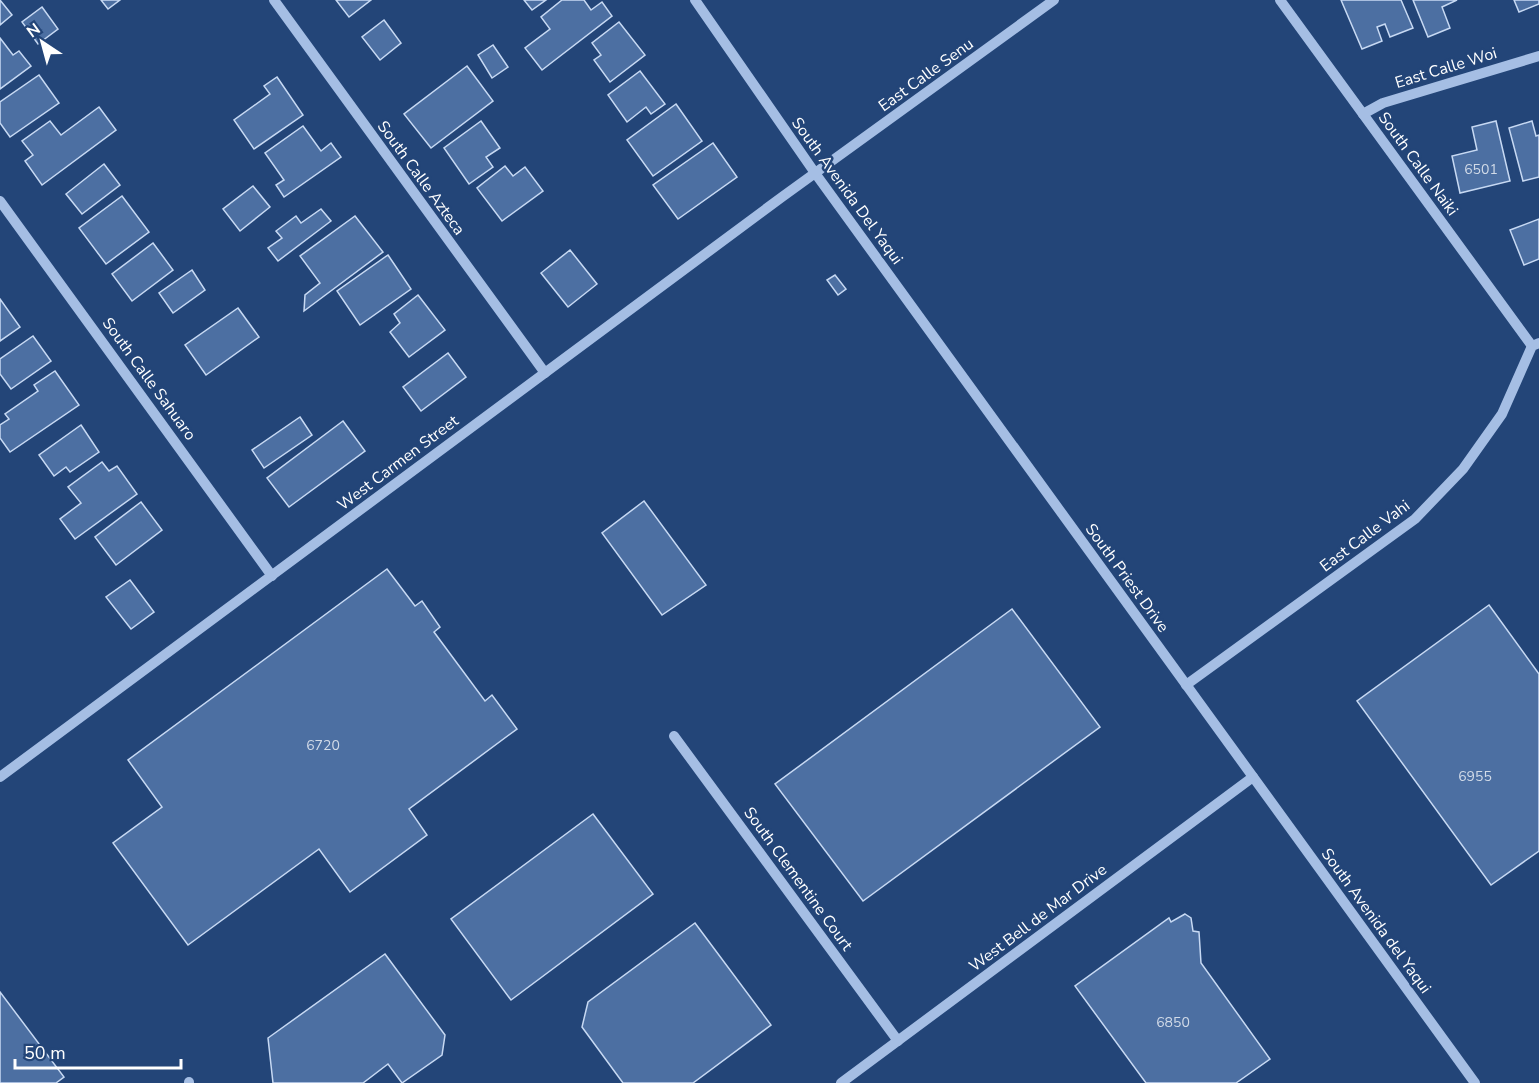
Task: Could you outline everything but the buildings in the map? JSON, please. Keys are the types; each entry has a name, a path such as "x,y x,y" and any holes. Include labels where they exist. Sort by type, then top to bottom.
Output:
{"street":[{"name":"South Calle Azteca","path":"274,0 545,373"},
{"name":"South Avenida Del Yaqui","path":"695,0 815,173 978,397"},
{"name":"East Calle Senu","path":"815,173 1054,0"},
{"name":"South Calle Naiki","path":"1280,0 1535,345"},
{"name":"East Calle Woi","path":"1363,114 1383,103 1539,56"},
{"name":"West Carmen Street","path":"1,773 272,576 815,173"},
{"name":"South Calle Sahuaro","path":"0,201 272,576"},
{"name":"East Calle Vahi","path":"1186,686 1415,519 1463,469 1502,414 1535,345"},
{"name":"South Priest Drive","path":"978,397 1253,777"},
{"name":"South Clementine Court","path":"674,736 897,1041"},
{"name":"West Bell de Mar Drive","path":"841,1083 1253,777"},
{"name":"South Avenida del Yaqui","path":"1253,777 1476,1083"}]}
